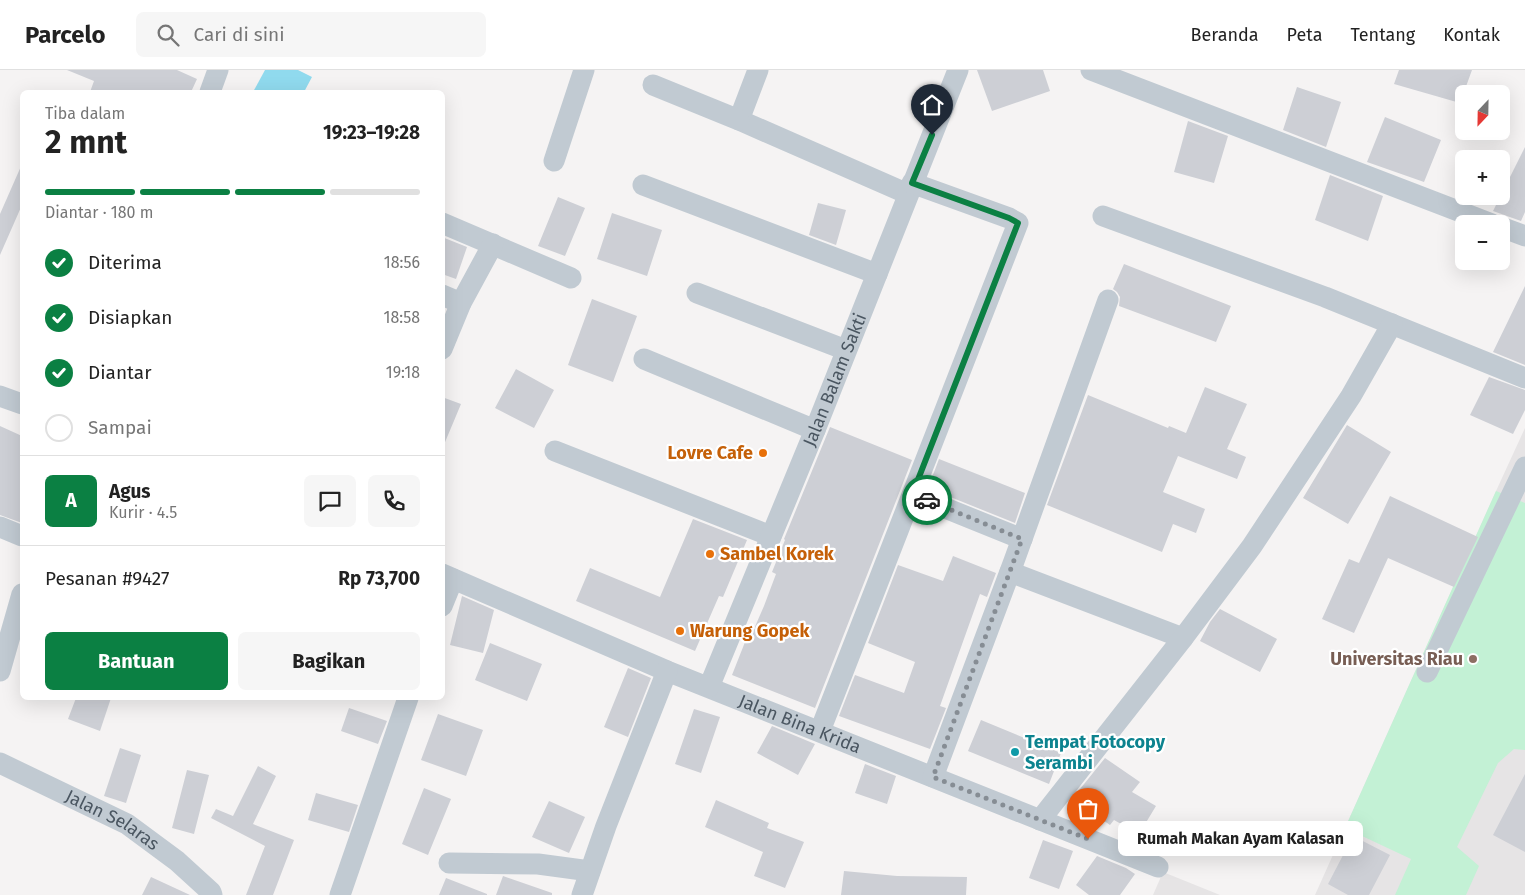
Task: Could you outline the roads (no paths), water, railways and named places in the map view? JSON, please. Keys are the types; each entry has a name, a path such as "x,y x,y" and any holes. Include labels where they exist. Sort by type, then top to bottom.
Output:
{"street":[{"path":"554,161 584,70"},
{"path":"739,120 758,70"},
{"name":"Jalan Balam Sakti","path":"709,687 815,430 958,70"},
{"path":"1091,70 1469,215"},
{"path":"653,85 910,189 1009,218 1018,223 820,731"},
{"path":"643,185 877,274"},
{"path":"1103,216 1324,297 1525,378"},
{"path":"445,224 571,278"},
{"path":"1510,230 1525,236"},
{"path":"445,334 452,299 493,244"},
{"path":"697,293 846,350"},
{"path":"933,777 1010,572 1108,300"},
{"path":"1040,820 1183,638 1257,537 1350,396 1392,324"},
{"path":"644,359 815,430"},
{"path":"0,396 20,403"},
{"path":"555,451 771,536"},
{"path":"1426,672 1525,467"},
{"path":"912,495 1022,539"},
{"path":"0,527 20,535"},
{"path":"1010,572 1183,638"},
{"path":"445,592 448,577"},
{"name":"Jalan Bina Krida","path":"448,577 667,671 1158,867"},
{"path":"0,671 20,601"},
{"path":"582,895 606,826 667,671"},
{"path":"340,895 407,700"},
{"name":"Jalan Selaras","path":"0,763 127,824 177,861 212,895"},
{"path":"450,863 538,864 590,871"}],"water":[{"path":"265,70 298,70 312,77 305,90 254,90"}],"place":[{"name":"Lovre Cafe","path":"763,453"},
{"name":"Sambel Korek","path":"710,554"},
{"name":"Warung Gopek","path":"680,631"},
{"name":"Universitas Riau","path":"1473,659"},
{"name":"Tempat Fotocopy Serambi","path":"1015,752"},
{"name":"Rumah Makan Ayam Kalasan","path":"1088,839"}]}
